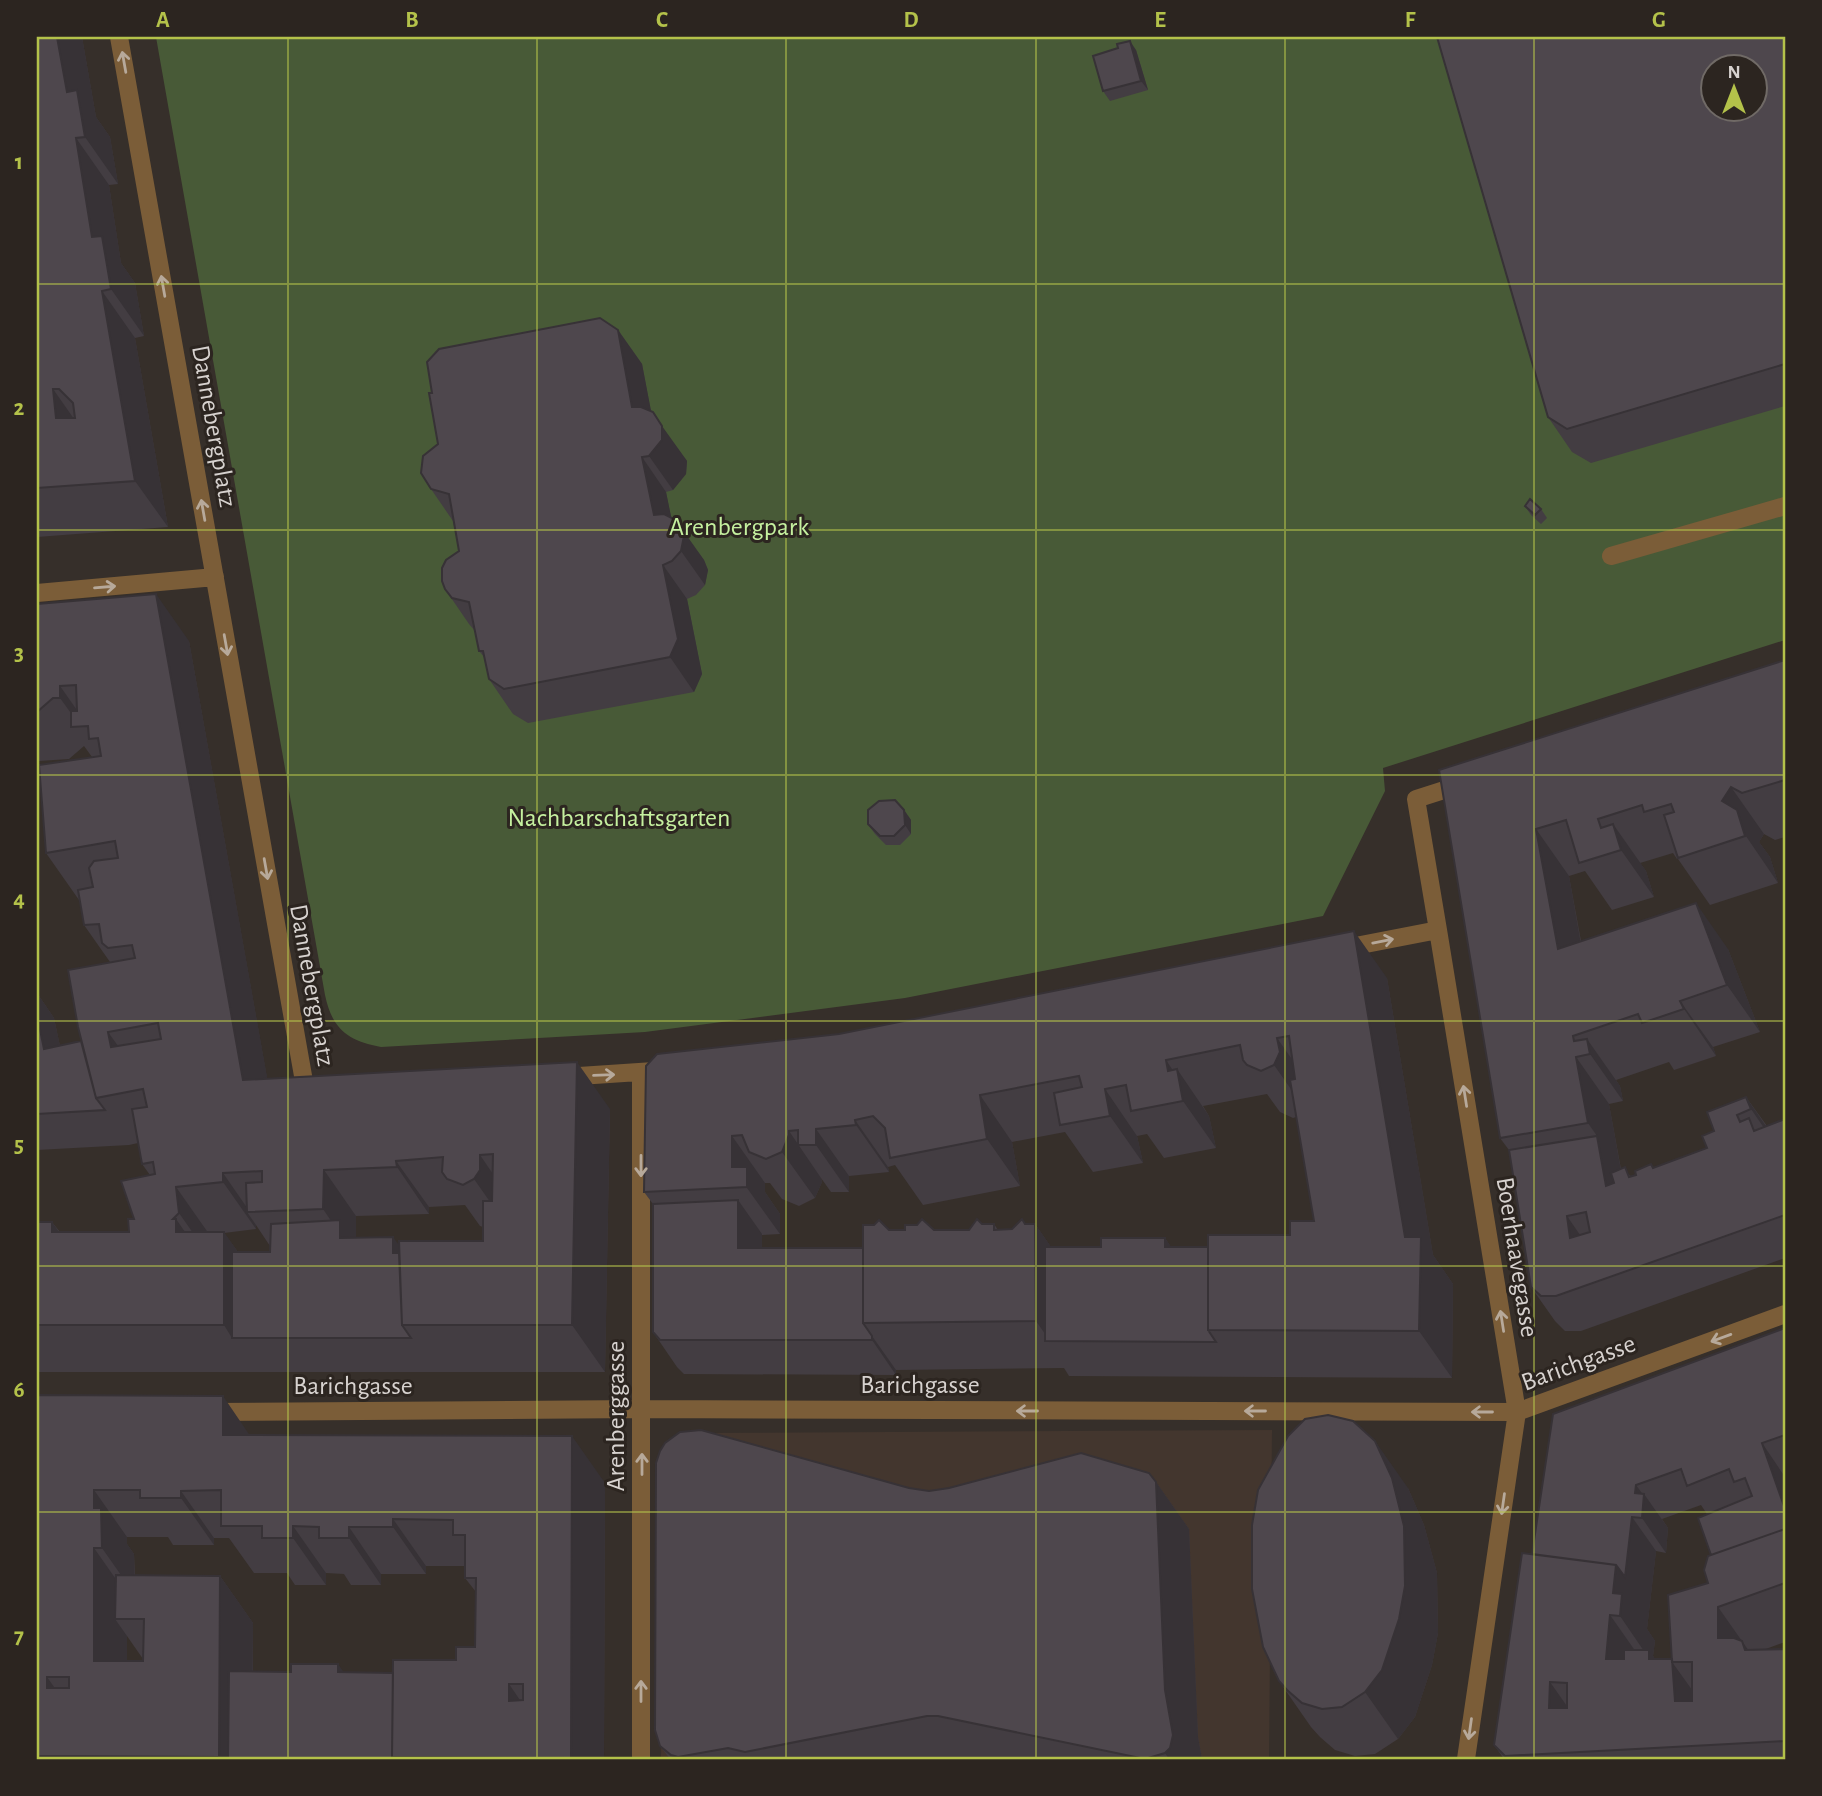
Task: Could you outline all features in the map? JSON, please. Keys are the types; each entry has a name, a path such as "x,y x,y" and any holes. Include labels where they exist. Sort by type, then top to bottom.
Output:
{"street":[{"name":"Dannebergplatz","path":"119,37 305,1087 333,1086"},
{"path":"1611,556 1785,506"},
{"path":"37,593 215,577"},
{"path":"1320,954 1438,930 1416,799 1482,778"},
{"name":"Boerhaavegasse","path":"1438,930 1517,1412 1466,1759"},
{"path":"541,1078 641,1074 682,1069"},
{"name":"Arenberggasse","path":"641,1074 641,1759"},
{"name":"Barichgasse","path":"188,1412 641,1409 1517,1412 1785,1314"}],"shaded area":[{"path":"1272,1430 1269,1759 661,1759 663,1466 696,1433"}],"green space":[{"name":"Arenbergpark","path":"156,37 1785,37 1785,640 1383,768 1385,791 1323,916 905,998 645,1032 381,1047 359,1041 343,1032 328,1007"}],"building":[{"path":"37,37 57,37 67,92 77,90 85,137 76,138 92,237 102,236 111,289 102,291 135,481 37,488","holes":["53,389 59,389 73,403 75,418 56,418"]},
{"path":"1437,37 1785,37 1785,364 1567,429 1548,417"},
{"path":"1130,41 1141,81 1103,91 1093,56 1118,48 1117,44"},
{"path":"600,318 618,330 632,407 653,412 662,426 662,440 649,456 642,457 654,515 664,514 672,518 680,526 684,536 681,551 672,561 663,565 678,639 670,657 504,689 489,679 483,651 479,651 469,602 452,598 442,581 442,568 446,560 459,551 449,494 431,489 421,473 423,456 438,444 429,393 432,393 427,362 439,349"},
{"path":"1530,499 1541,509 1535,515 1525,506"},
{"path":"156,594 243,1080 577,1062 572,1325 402,1325 399,1241 483,1241 483,1201 492,1201 493,1154 480,1155 480,1170 474,1179 463,1185 447,1179 442,1172 443,1157 396,1161 397,1167 324,1170 323,1209 247,1212 246,1183 262,1182 262,1171 223,1173 223,1182 176,1187 179,1213 173,1219 176,1219 176,1232 224,1232 224,1325 37,1325 37,1222 52,1222 52,1232 129,1232 128,1219 134,1219 121,1181 155,1174 153,1162 142,1164 132,1109 147,1107 143,1089 96,1098 78,1027 68,970 135,958 132,945 108,948 102,943 99,924 84,925 78,890 93,887 89,868 94,861 118,858 115,841 46,853 39,765 101,756 98,738 89,739 88,726 71,727 71,711 77,711 76,685 60,686 60,698 53,698 37,712 37,604","holes":["158,1023 161,1039 111,1047 108,1032"]},
{"path":"1785,660 1785,780 1742,793 1731,787 1722,801 1737,810 1745,836 1678,858 1664,815 1674,812 1671,804 1644,812 1642,805 1598,819 1601,828 1613,824 1621,850 1579,863 1566,820 1536,829 1558,949 1696,903 1727,985 1680,1001 1684,1009 1642,1023 1638,1014 1573,1036 1574,1041 1587,1039 1590,1054 1576,1057 1588,1123 1500,1138 1439,770"},
{"path":"895,800 904,810 905,825 894,836 880,836 868,824 868,810 879,801"},
{"path":"1354,931 1405,1237 1421,1237 1419,1331 1208,1330 1208,1235 1290,1235 1290,1221 1314,1221 1290,1080 1295,1079 1289,1036 1277,1038 1280,1052 1274,1065 1261,1071 1247,1065 1243,1060 1240,1045 1166,1060 1168,1071 1177,1069 1183,1101 1131,1111 1126,1085 1105,1089 1110,1116 1060,1125 1054,1093 1082,1087 1079,1076 980,1095 987,1139 890,1158 885,1128 873,1116 855,1120 856,1125 816,1129 816,1145 798,1145 798,1130 789,1131 782,1152 766,1159 749,1152 742,1135 732,1136 732,1167 747,1167 747,1187 644,1192 646,1066 657,1054 839,1034"},
{"path":"37,1015 44,1049 81,1041 96,1098 105,1110 37,1114"},
{"path":"1746,1097 1751,1109 1737,1115 1740,1122 1749,1118 1754,1131 1785,1119 1785,1215 1556,1296 1541,1296 1531,1287 1509,1150 1597,1136 1606,1186 1614,1183 1611,1173 1625,1167 1629,1177 1636,1175 1635,1171 1651,1164 1653,1168 1707,1148 1702,1136 1714,1131 1707,1112","holes":["1586,1212 1590,1232 1570,1238 1567,1216"]},
{"path":"738,1200 738,1248 863,1248 863,1323 872,1340 660,1340 653,1332 653,1204"},
{"path":"922,1219 934,1230 969,1230 977,1219 982,1224 994,1224 994,1230 1012,1229 1022,1219 1025,1224 1035,1224 1036,1321 863,1323 863,1225 874,1225 879,1220 889,1230 905,1230 905,1225 917,1225"},
{"path":"340,1220 340,1238 393,1237 393,1253 399,1253 402,1325 411,1338 232,1338 232,1252 270,1252 271,1224"},
{"path":"1101,1238 1165,1238 1165,1247 1208,1247 1208,1330 1216,1342 1045,1341 1045,1247 1101,1247"},
{"path":"1785,1328 1785,1435 1762,1443 1785,1509 1785,1529 1711,1555 1698,1518 1752,1496 1745,1478 1734,1482 1729,1469 1687,1486 1681,1469 1636,1485 1635,1493 1644,1494 1642,1518 1632,1517 1625,1577 1616,1565 1532,1554 1553,1414"},
{"path":"37,1395 223,1396 223,1435 572,1436 571,1758 392,1757 393,1660 456,1660 456,1647 475,1647 476,1578 465,1578 465,1535 453,1535 453,1520 393,1519 393,1527 349,1527 349,1538 319,1538 319,1527 293,1526 293,1538 262,1538 262,1526 221,1526 221,1490 181,1491 181,1498 140,1498 140,1490 94,1490 94,1508 101,1508 102,1548 94,1548 94,1661 143,1661 144,1619 115,1619 116,1575 220,1576 219,1757 37,1756","holes":["47,1677 69,1677 69,1688 47,1688","509,1684 523,1684 523,1700 509,1701"]},
{"path":"1328,1415 1353,1421 1375,1441 1392,1478 1404,1526 1405,1586 1399,1619 1382,1670 1365,1692 1342,1707 1322,1709 1302,1703 1287,1690 1279,1681 1263,1647 1252,1589 1252,1525 1258,1490 1288,1436 1305,1419"},
{"path":"701,1430 909,1488 929,1491 1081,1453 1149,1473 1156,1482 1165,1690 1173,1735 1170,1748 1165,1753 1145,1759 938,1716 927,1716 745,1752 728,1748 678,1757 671,1755 660,1746 655,1730 656,1463 665,1443 680,1432"},
{"path":"1785,1529 1785,1583 1718,1607 1718,1638 1742,1641 1745,1650 1785,1649 1785,1741 1505,1756 1494,1745 1522,1553 1616,1565 1613,1593 1622,1594 1620,1616 1610,1615 1606,1659 1624,1659 1624,1650 1649,1650 1649,1659 1672,1659 1668,1595 1708,1583 1704,1570 1708,1556","holes":["1672,1662 1692,1662 1692,1701 1675,1701","1550,1682 1567,1683 1567,1708 1549,1708"]},
{"path":"291,1664 338,1664 338,1672 393,1673 394,1759 228,1759 229,1671 291,1672"}],"park label":[{"name":"Nachbarschaftsgarten","path":"619,817"}]}
